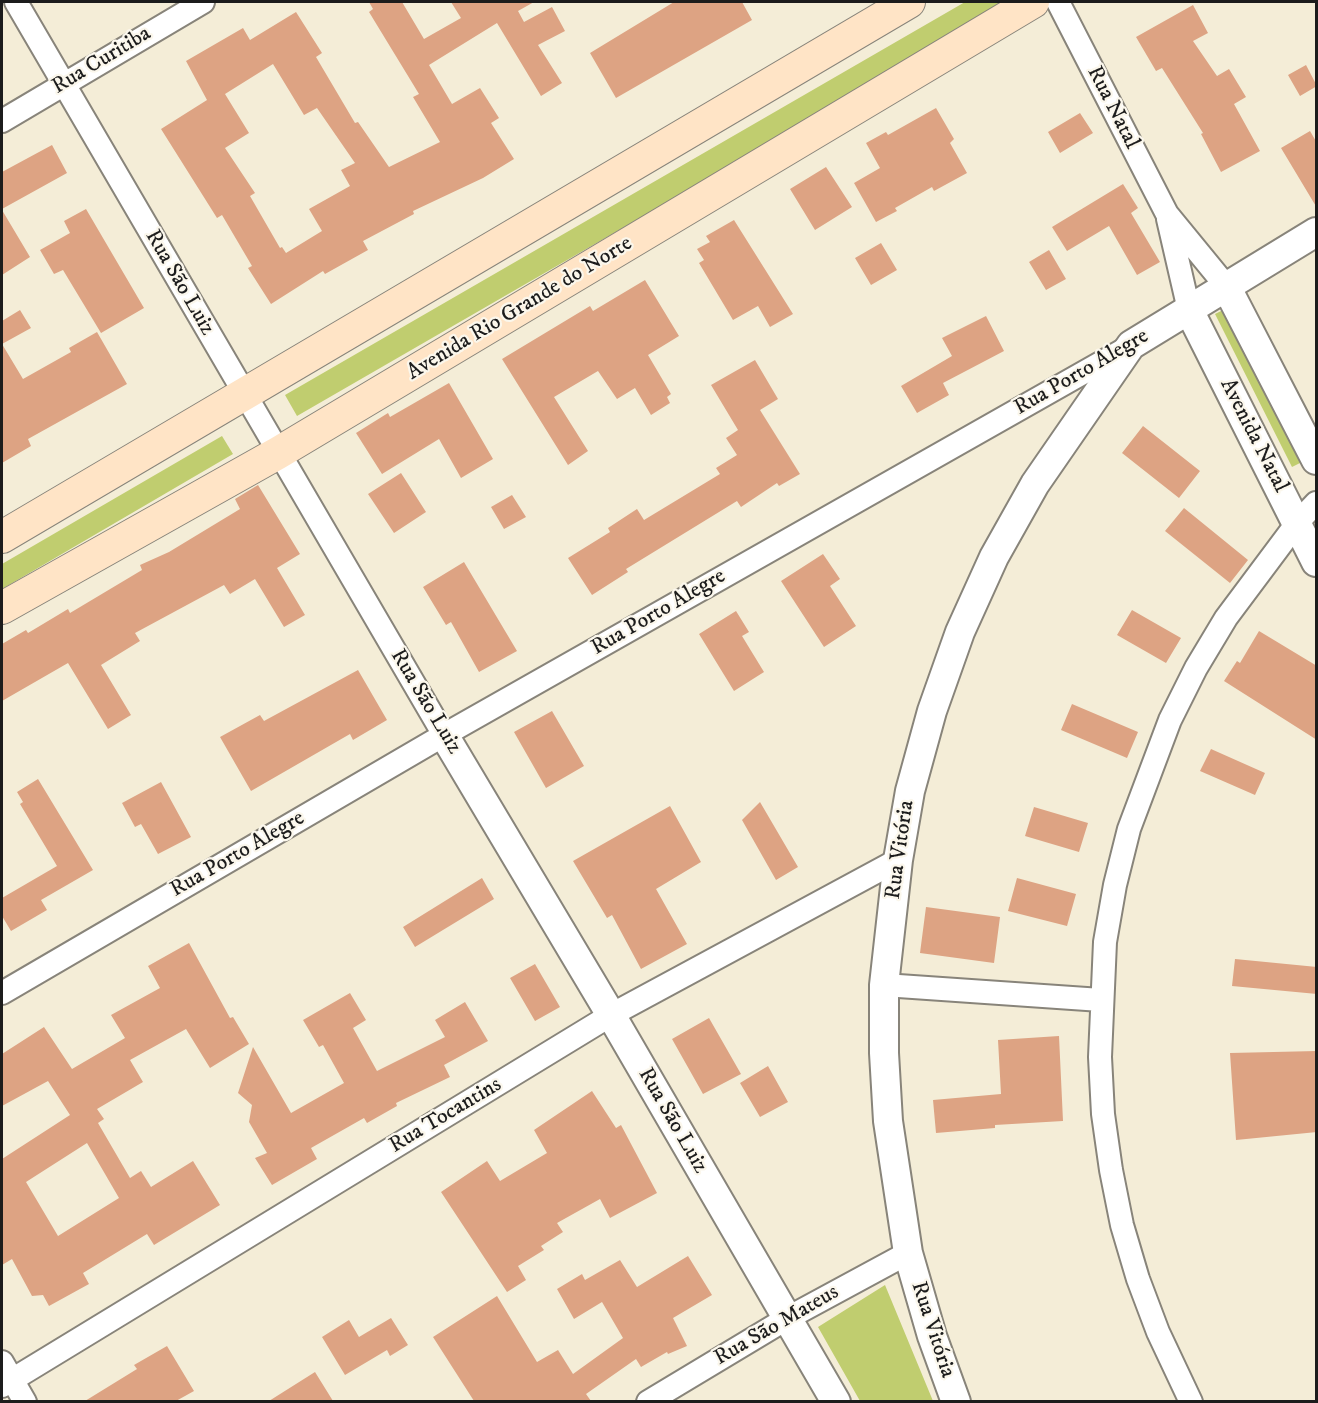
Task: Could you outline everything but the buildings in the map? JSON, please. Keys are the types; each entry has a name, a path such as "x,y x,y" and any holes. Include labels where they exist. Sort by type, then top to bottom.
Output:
{"main road":[{"path":"2,537 909,2"},
{"name":"Avenida Rio Grande do Norte","path":"2,608 278,453 1033,2"}],"street":[{"name":"Rua São Luiz","path":"16,2 244,395 611,1015 786,1319 836,1401"},
{"name":"Rua Curitiba","path":"2,121 203,2"},
{"name":"Rua Natal","path":"1058,2 1167,214 1226,286"},
{"name":"Rua Natal","path":"1167,214 1189,310"},
{"name":"Rua Porto Alegre","path":"2,993 444,735 1131,345 1317,232"},
{"name":"Avenida Natal","path":"1226,286 1317,460"},
{"name":"Avenida Natal","path":"1189,310 1307,513 1317,562"},
{"name":"Rua Vitória","path":"956,1401 932,1336 908,1253 888,1121 884,1053 884,985 898,860 913,779 932,711 960,632 994,557 1035,484 1131,345"},
{"path":"1191,1401 1158,1332 1122,1225 1103,1113 1101,1000 1105,942 1115,885 1129,829 1148,773 1170,720 1196,668 1227,618 1307,513"},
{"name":"Rua Tocantins","path":"5,1376 611,1015 898,860"},
{"path":"884,985 1101,1000"},
{"name":"Rua São Mateus","path":"648,1401 786,1319 908,1253"},
{"path":"5,1376 25,1401"}],"green space":[{"path":"965,2 1014,2 297,416 285,395"},
{"path":"1229,307 1308,459 1292,467 1215,314"},
{"path":"222,436 233,454 2,589 2,564"},
{"path":"885,1285 933,1401 860,1401 818,1327"}]}
